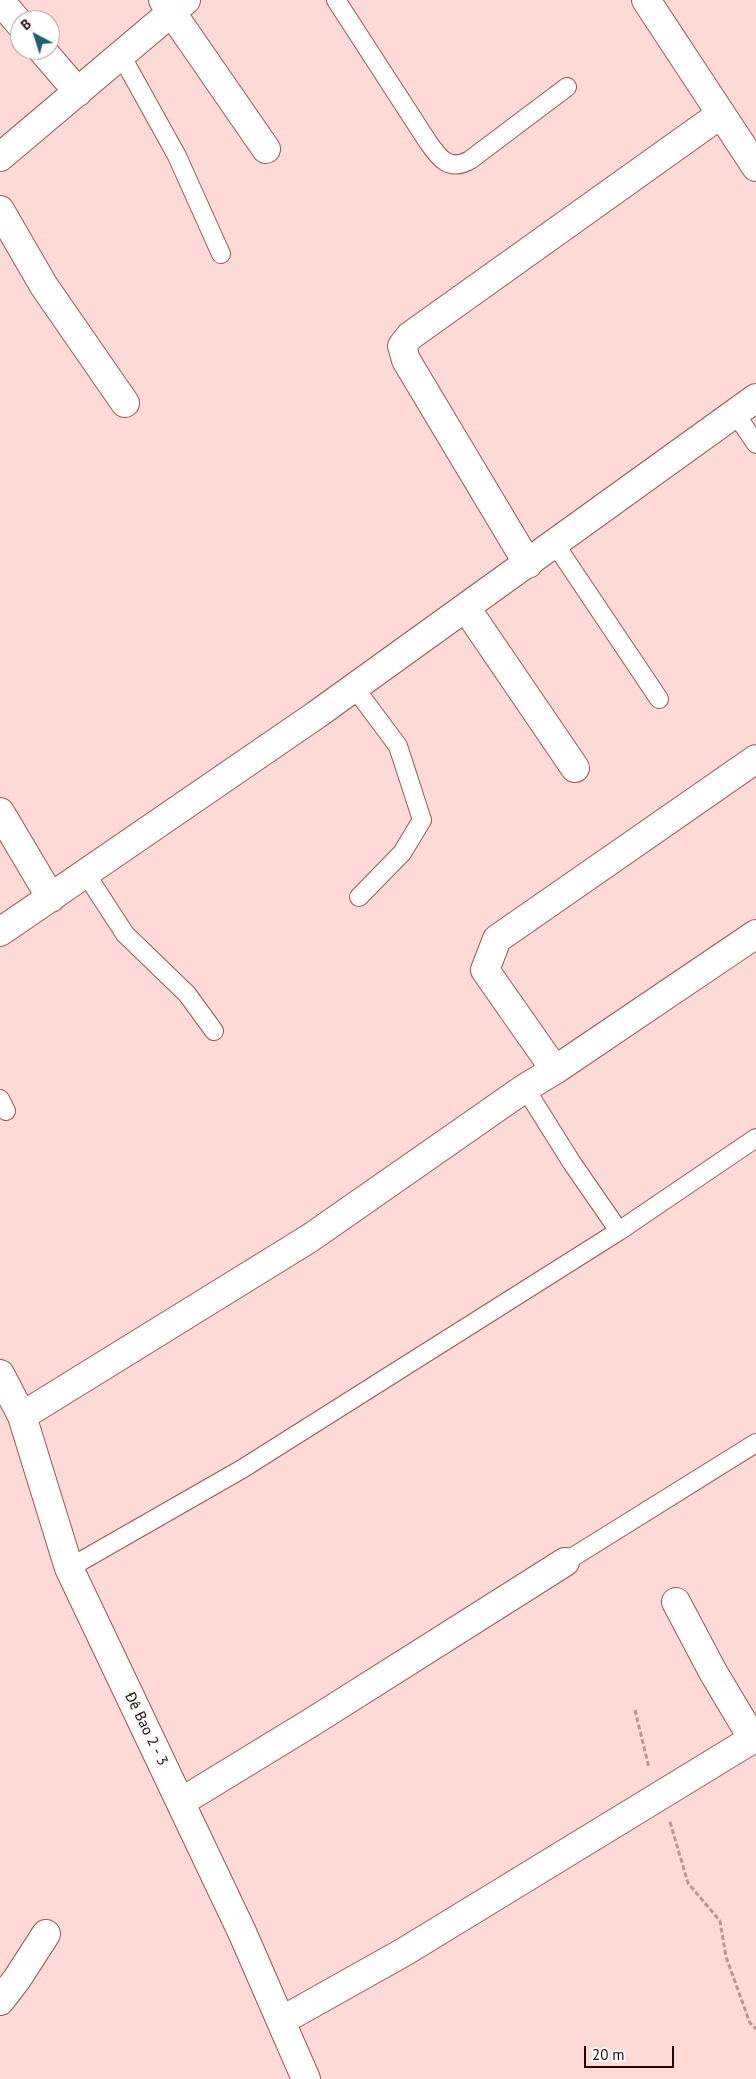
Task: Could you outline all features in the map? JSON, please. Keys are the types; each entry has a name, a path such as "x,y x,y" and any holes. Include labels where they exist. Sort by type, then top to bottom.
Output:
{"street":[{"path":"646,0 756,167"},
{"path":"0,1 10,12"},
{"path":"0,157 78,92 174,4 266,149"},
{"path":"51,60 78,92"},
{"path":"528,564 406,360 402,346 418,330 721,114"},
{"path":"0,210 44,286 125,403"},
{"path":"0,932 354,687 746,406"},
{"path":"466,608 575,768"},
{"path":"555,1070 485,970 497,939 756,759"},
{"path":"0,812 51,898"},
{"path":"22,1416 310,1238 525,1088 555,1070 756,934"},
{"name":"Đê Bao 2 - 3","path":"0,1374 22,1416 69,1568 242,1932 306,2079"},
{"path":"180,1802 320,1717 565,1562"},
{"path":"281,2021 404,1952 755,1738 713,1672 676,1602"},
{"path":"0,2001 17,1979 46,1934"}],"lane":[{"path":"336,0 428,142 444,162 454,165 470,160 567,87"},
{"path":"121,54 177,156 221,254"},
{"path":"746,406 756,444"},
{"path":"555,544 659,698"},
{"path":"354,687 398,746 422,820 402,853 359,897"},
{"path":"86,874 125,934 187,994 214,1031"},
{"path":"525,1088 572,1163 619,1231"},
{"path":"69,1568 242,1469 619,1231 756,1138"},
{"path":"565,1562 756,1443"}],"path":[{"path":"635,1710 651,1775 662,1794 688,1883 720,1921 726,1957 750,2023 756,2029"}]}
